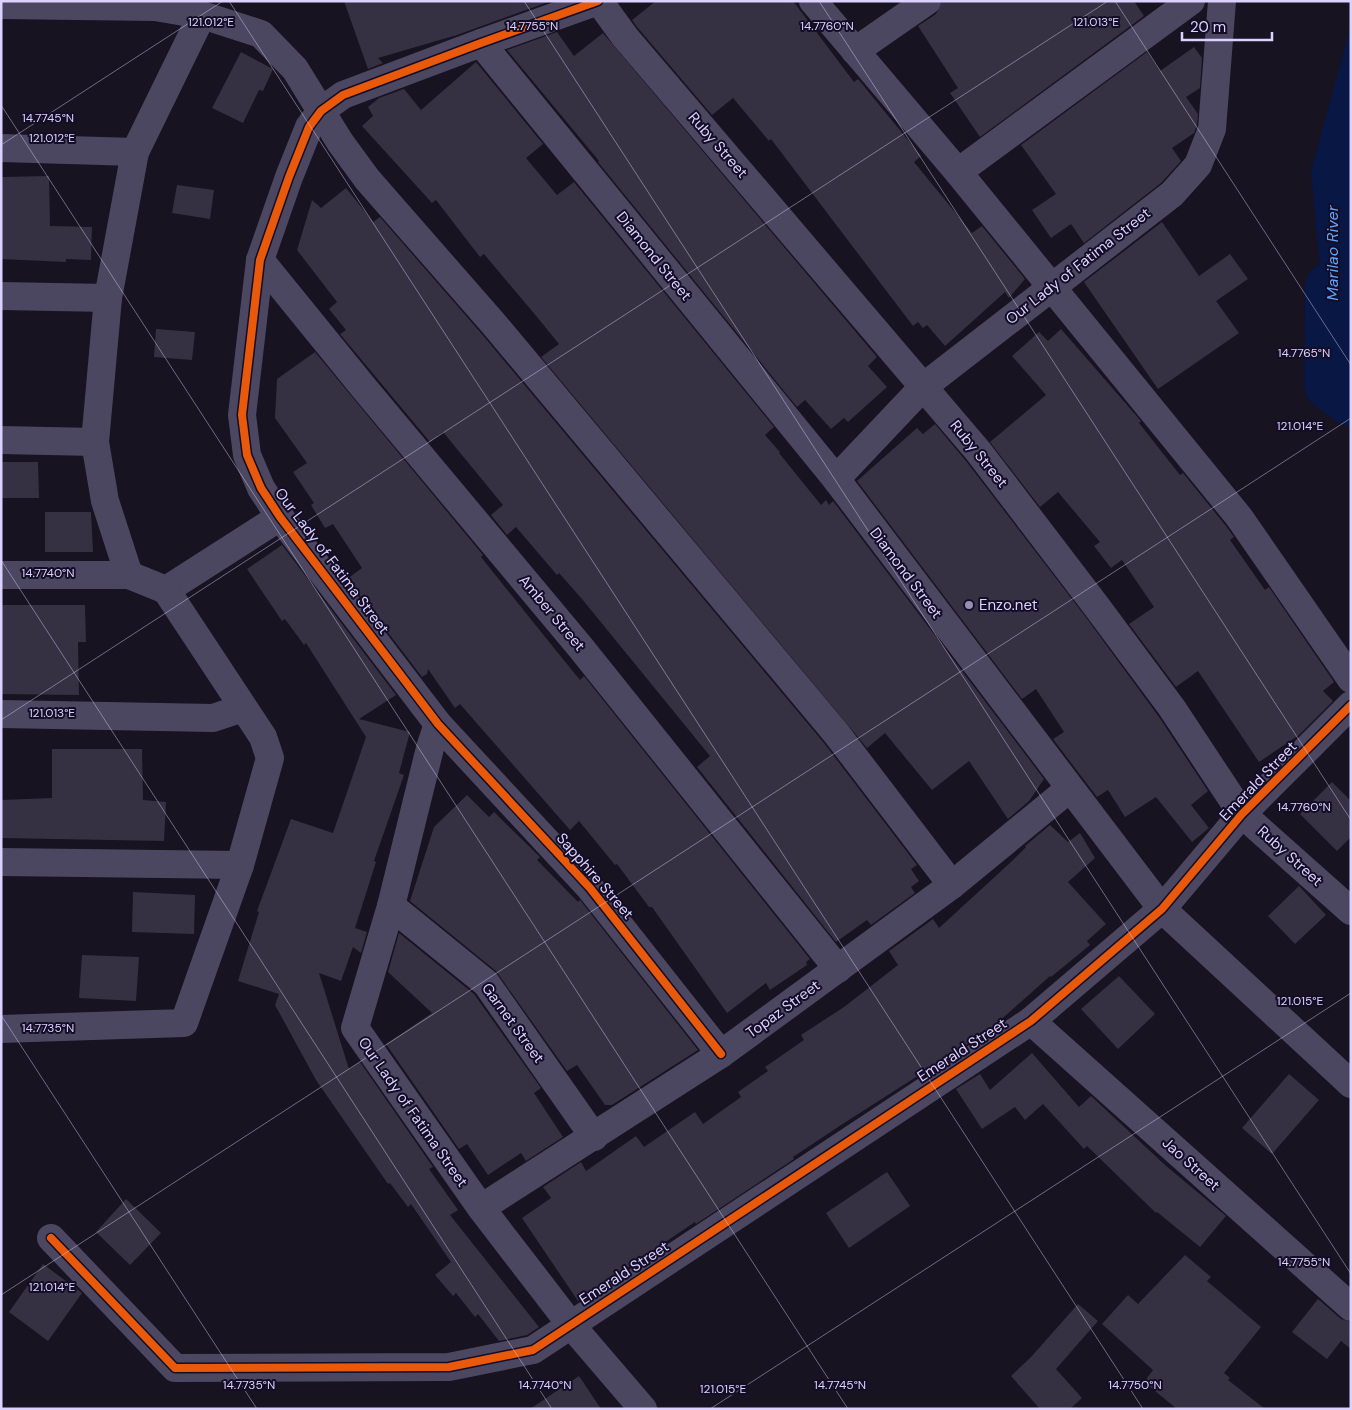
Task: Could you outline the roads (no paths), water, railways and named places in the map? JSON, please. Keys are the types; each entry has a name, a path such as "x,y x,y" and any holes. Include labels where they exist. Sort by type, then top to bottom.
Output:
{"street":[{"name":"Our Lady of Fatima Street","path":"598,1 343,95 321,111 309,127 260,260 242,415 247,455 260,488 438,724 430,748 391,906 354,1028 481,1208 571,1325 643,1409"},
{"name":"Ruby Street","path":"598,1 625,37 978,452 1098,607 1172,708 1242,814 1351,911"},
{"path":"813,1 958,172 1239,517 1351,679"},
{"path":"855,51 927,1"},
{"path":"958,172 1191,1"},
{"name":"Our Lady of Fatima Street","path":"836,479 924,387 1051,286 1172,194 1198,165 1212,129 1222,1"},
{"path":"1,5 38,3 155,7 202,15 261,34 295,69 340,142 367,179 499,331 824,718 889,800 952,885"},
{"path":"129,575 105,501 95,442 108,298 135,152 202,15"},
{"name":"Diamond Street","path":"481,43 836,479 1162,909 1351,1084"},
{"path":"1,148 135,152"},
{"name":"Amber Street","path":"260,260 581,648 838,969"},
{"path":"1,296 108,298"},
{"path":"1,440 95,442"},
{"path":"166,590 280,517"},
{"path":"1,575 129,575 166,590 263,737 270,758 240,865 184,1023 1,1028"},
{"name":"Emerald Street","path":"51,1238 175,1368 449,1367 533,1350 1032,1021 1162,909 1242,814 1351,705"},
{"path":"1,714 214,718 243,708"},
{"name":"Sapphire Street","path":"438,724 590,888 721,1054"},
{"name":"Topaz Street","path":"481,1208 721,1054 952,885 1070,789"},
{"path":"1,862 240,865"},
{"name":"Garnet Street","path":"391,906 486,983 594,1137"},
{"name":"Jao Street","path":"1032,1021 1351,1307"}],"water":[{"path":"1351,25 1351,387 1328,357 1311,171"}],"waterway":[{"name":"Marilao River","path":"1332,288 1331,384 1351,399"}],"place":[{"name":"Enzo.net","path":"969,605"}]}
